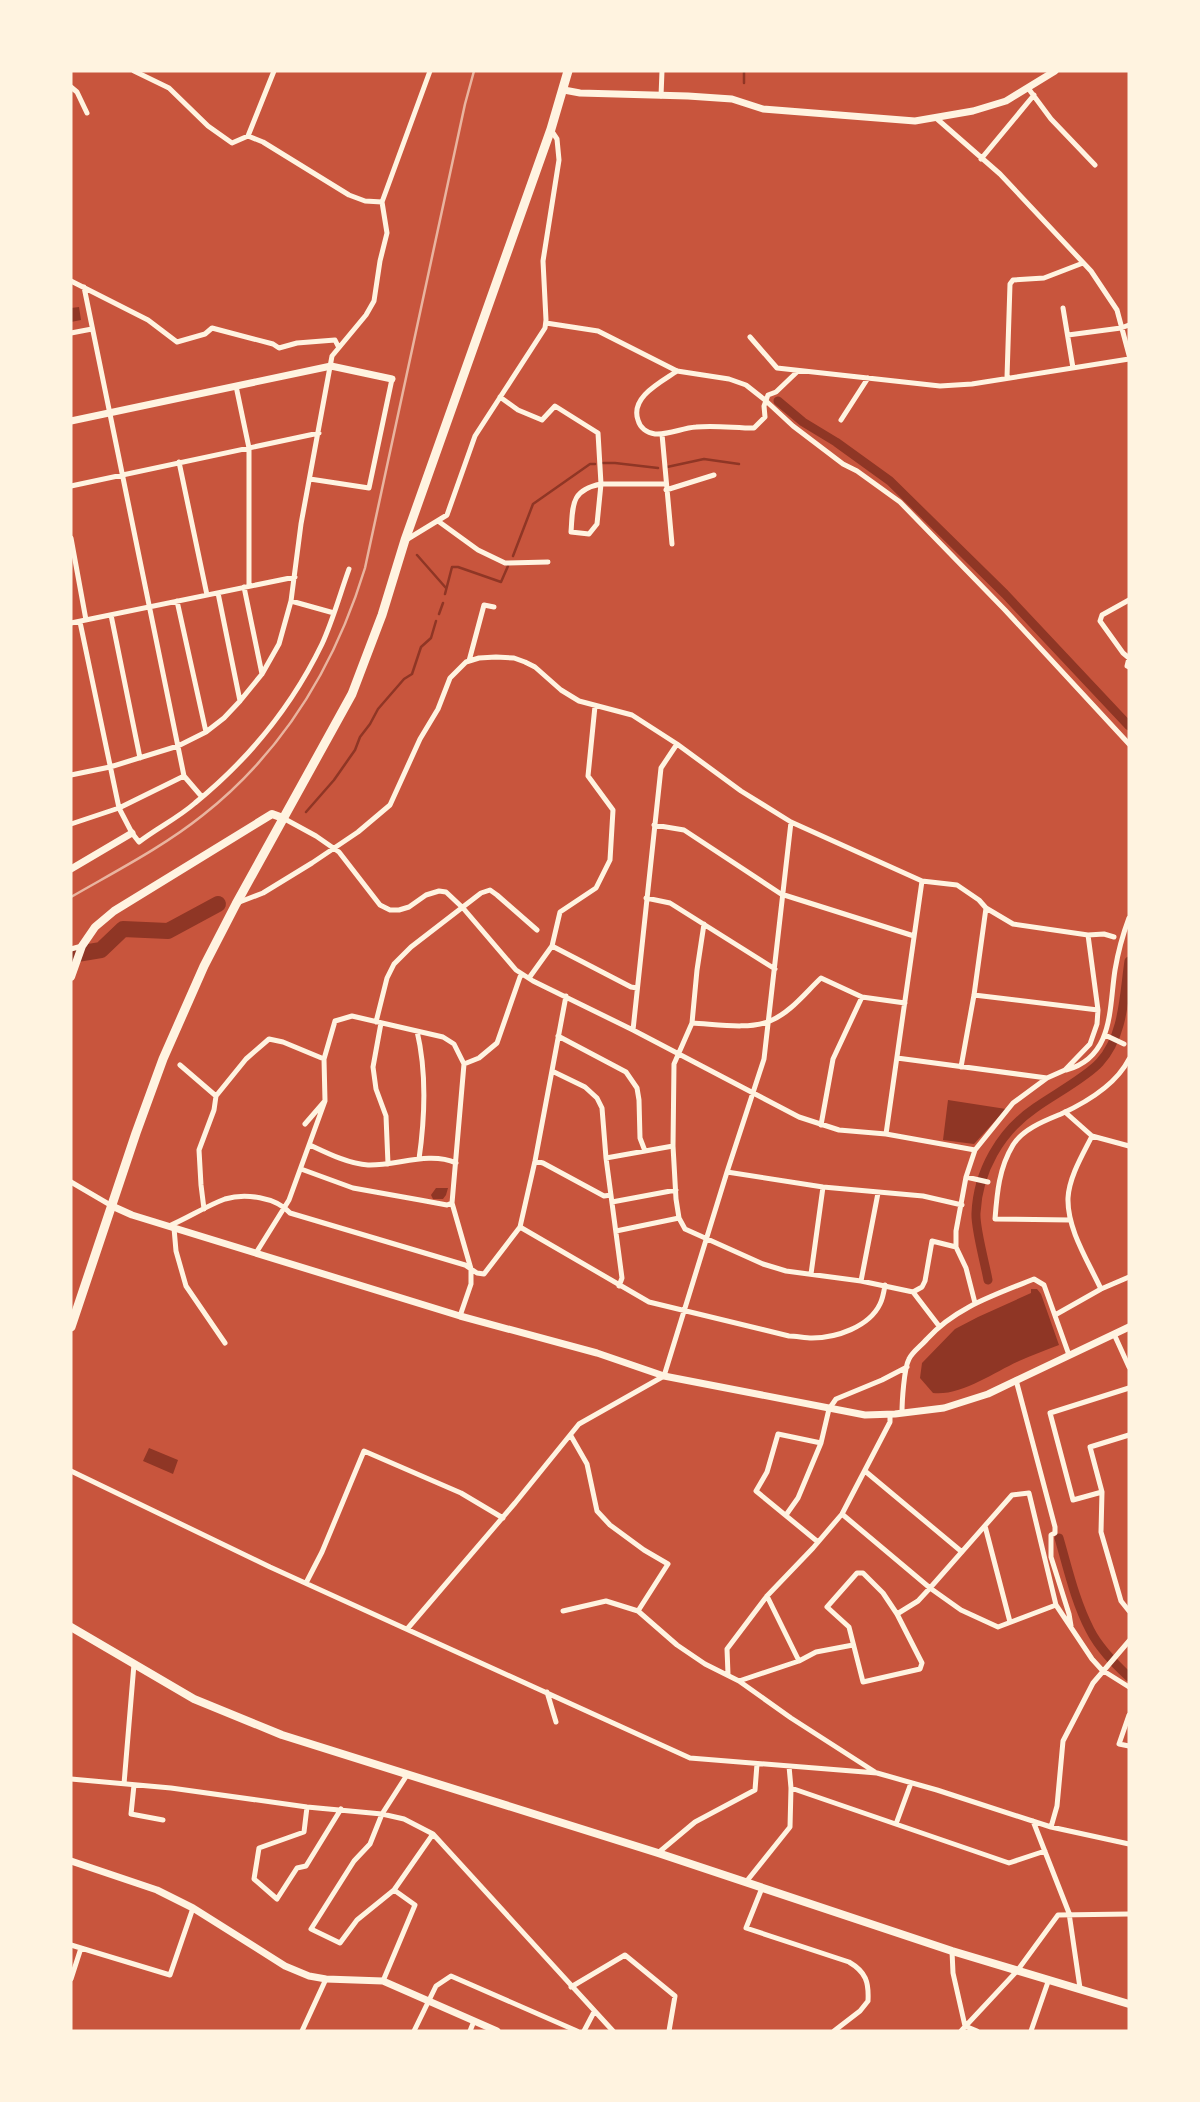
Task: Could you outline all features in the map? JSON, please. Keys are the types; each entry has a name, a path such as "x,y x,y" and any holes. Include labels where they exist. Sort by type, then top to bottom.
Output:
{"highway":[{"path":"71,1327 163,1059 204,966 236,904 352,694 382,615 405,540 551,129 564,90 568,71"}],"main road":[{"path":"71,977 80,952 95,927 114,911 272,814 283,818"},
{"path":"71,1628 194,1699 282,1735 658,1853 952,1951 1129,2004"}],"street":[{"path":"134,71 169,88 208,126 232,143 248,136 274,71"},
{"path":"71,774 110,767 140,758 178,746 206,732 224,718 240,701 262,674 279,644 292,600 301,524 332,356 338,346 366,315 374,301 380,261 387,233 382,202 430,71"},
{"path":"662,71 662,96"},
{"path":"564,90 580,93 732,99 763,109 915,120 973,111 1006,101 1055,71"},
{"path":"71,87 77,92 87,112"},
{"path":"1028,88 1051,119 1094,165"},
{"path":"981,159 1034,95"},
{"path":"936,118 1000,174 1091,271 1118,310 1129,355"},
{"path":"405,540 446,515 475,436 534,346 546,324 543,261 559,160 557,139 551,129"},
{"path":"248,136 263,142 349,195 365,200 382,202"},
{"path":"1007,377 1010,284 1013,280 1044,278 1083,263"},
{"path":"71,280 148,320 177,342 205,334 212,328 273,344 279,348 296,343 335,340 338,346"},
{"path":"84,287 184,776 202,796"},
{"path":"1063,308 1073,368"},
{"path":"546,324 598,331 677,371 728,379 746,385 793,426 843,464 900,502 911,512 1129,744"},
{"path":"1068,335 1121,328 1129,325"},
{"path":"71,333 92,329"},
{"path":"750,337 777,368 940,386 972,384 1129,359"},
{"path":"71,421 331,366 392,379 369,488 310,479"},
{"path":"677,371 642,397 637,404 637,418 640,426 652,434 699,427 754,428 764,417 765,400 798,371"},
{"path":"841,420 868,378"},
{"path":"236,386 248,448 247,587 262,674"},
{"path":"500,397 518,410 542,420 555,406 598,433 601,484 596,524 589,534 571,532 573,502 576,496 594,485 601,484 666,487 714,475"},
{"path":"71,486 319,433"},
{"path":"662,434 672,544"},
{"path":"179,462 207,595"},
{"path":"438,520 478,550 505,563 548,562"},
{"path":"71,538 83,621 119,808 139,842 182,813 242,762 283,710 304,677 322,642 349,569"},
{"path":"71,624 295,577"},
{"path":"218,593 240,701"},
{"path":"292,600 334,613"},
{"path":"1129,600 1102,615 1100,621 1123,653 1129,658 1127,666 1129,668"},
{"path":"177,601 206,732"},
{"path":"469,661 484,605 494,607"},
{"path":"111,615 140,758"},
{"path":"236,904 263,893 334,848 390,805 420,739 438,709 450,678 457,669 469,661 479,658 496,657 514,658 536,667 561,690 579,701 632,715 677,744 741,791 791,822 922,881 957,885 979,900 986,908 1013,924 1088,935 1104,934 1114,937"},
{"path":"529,978 552,946 560,912 596,888 610,860 613,810 588,776 595,706"},
{"path":"633,1030 661,768 677,744"},
{"path":"71,824 119,808 184,776"},
{"path":"283,818 301,826 334,848 380,905 385,908 390,910 404,909 426,895 439,891 446,892 463,908 516,970 522,974 799,1117 838,1130 886,1134 975,1150"},
{"path":"408,1628 503,1518 579,1424 664,1376 764,1058 791,822"},
{"path":"654,824 684,830 782,894 914,936"},
{"path":"71,869 132,832"},
{"path":"886,1134 922,881"},
{"path":"388,1164 386,1116 376,1089 373,1067 378,1022 387,978 394,964 411,947 481,893 490,890 537,930"},
{"path":"646,898 670,903 775,969"},
{"path":"961,1067 974,995 986,908"},
{"path":"976,1303 966,1268 956,1247 956,1231 966,1177 975,1150 1013,1103 1047,1078 1077,1067 1084,1062 1107,1036 1119,951 1129,918"},
{"path":"704,924 692,1023 674,1064 673,1146 679,1218 685,1229 763,1264 786,1271 861,1281 913,1292 922,1288 925,1281 932,1242 956,1247"},
{"path":"1065,1070 1090,1044 1097,1024 1098,1010 1088,935"},
{"path":"552,946 631,987 637,988"},
{"path":"71,949 80,952"},
{"path":"464,1064 479,1058 497,1043 522,974"},
{"path":"692,1023 739,1026 769,1022 786,1010 821,978 862,997 904,1004"},
{"path":"974,995 1098,1010"},
{"path":"171,1227 226,1199 246,1197 271,1200 290,1213 465,1265 484,1274 520,1227 535,1161 566,996"},
{"path":"821,1125 828,1077 833,1060 862,997"},
{"path":"256,1253 285,1208 325,1101 324,1059 334,1021 352,1016 444,1037 454,1044 464,1064 452,1203 471,1269 471,1284 460,1316"},
{"path":"417,1031 421,1049 424,1123 419,1159"},
{"path":"558,1036 613,1064 629,1076 636,1088 639,1100 640,1138 645,1150"},
{"path":"1107,1036 1124,1044"},
{"path":"204,1209 199,1150 214,1110 216,1096 246,1059 269,1039 283,1042 324,1059"},
{"path":"897,1058 1047,1078"},
{"path":"1070,1220 995,1220 998,1186 1002,1168 1014,1143 1033,1127 1064,1112 1107,1086 1124,1069 1129,1059"},
{"path":"180,1065 216,1096"},
{"path":"552,1071 585,1087 596,1098 604,1118 606,1158 622,1278 619,1286"},
{"path":"305,1124 325,1101"},
{"path":"1064,1112 1092,1136 1129,1146"},
{"path":"1092,1136 1072,1179 1068,1196 1070,1220 1101,1289"},
{"path":"310,1145 357,1164 388,1164 419,1159 456,1163"},
{"path":"606,1158 673,1146"},
{"path":"535,1161 543,1163 604,1196 611,1196"},
{"path":"301,1169 353,1188 429,1202 452,1203"},
{"path":"727,1172 823,1187 923,1196 962,1205"},
{"path":"966,1177 988,1182"},
{"path":"71,1182 126,1213 460,1316 597,1353 664,1376 865,1415 944,1408 988,1394 1129,1326"},
{"path":"811,1274 823,1187"},
{"path":"612,1202 676,1190"},
{"path":"861,1281 878,1193"},
{"path":"616,1231 679,1218"},
{"path":"171,1227 186,1286 225,1343"},
{"path":"520,1227 649,1302 789,1336 812,1338 835,1335 867,1320 880,1304 885,1285"},
{"path":"1055,1315 1101,1289 1129,1277"},
{"path":"902,1413 906,1367 909,1359 939,1326 954,1314 976,1303 1034,1280 1044,1285 1069,1355"},
{"path":"913,1292 939,1326"},
{"path":"1114,1334 1129,1367"},
{"path":"786,1516 798,1498 821,1443 829,1409 836,1399 882,1380 906,1367"},
{"path":"1016,1380 1055,1526 1055,1533 1051,1535 1051,1557 1069,1614 1071,1629"},
{"path":"1102,1492 1073,1500 1050,1412 1129,1388"},
{"path":"728,1674 727,1649 768,1596 842,1514 890,1422 890,1414"},
{"path":"818,1542 756,1491 767,1472 778,1434 821,1443"},
{"path":"1129,1435 1090,1447 1102,1492 1101,1532 1121,1601 1129,1611"},
{"path":"571,1436 587,1464 597,1510 610,1525 644,1550 668,1564 638,1611"},
{"path":"306,1583 322,1552 364,1451 461,1493 503,1518"},
{"path":"865,1470 962,1552"},
{"path":"71,1471 174,1522 690,1758 877,1773 1051,1827 1129,1844"},
{"path":"897,1614 918,1601 1012,1495 1029,1493 1056,1605 1092,1659 1129,1687"},
{"path":"842,1514 930,1588 961,1610 998,1627 1056,1605"},
{"path":"984,1526 1010,1622"},
{"path":"863,1573 883,1593 897,1614 922,1663 920,1669 864,1682 853,1645 849,1627 827,1607 858,1574 863,1573"},
{"path":"768,1596 799,1661"},
{"path":"563,1610 606,1601 638,1611 677,1645 705,1664 728,1674 791,1718 877,1773"},
{"path":"1051,1827 1057,1806 1064,1740 1078,1708 1104,1668 1129,1641"},
{"path":"739,1681 799,1661 816,1652 853,1645"},
{"path":"124,1784 134,1664"},
{"path":"547,1692 556,1722"},
{"path":"1129,1715 1119,1744 1129,1746"},
{"path":"658,1853 695,1822 755,1790 757,1764"},
{"path":"746,1882 790,1827 791,1788 789,1766"},
{"path":"407,1775 382,1814 370,1844 354,1861 310,1929 340,1943 357,1920 394,1890 433,1834"},
{"path":"71,1779 170,1788 404,1818 433,1834 613,2031"},
{"path":"896,1824 911,1783"},
{"path":"134,1786 131,1814 162,1820"},
{"path":"791,1788 1009,1863 1046,1852"},
{"path":"307,1806 304,1832 259,1848 254,1879 277,1900 297,1868 306,1866 341,1809"},
{"path":"1033,1821 1069,1913 1080,1988"},
{"path":"71,1861 157,1890 193,1908 285,1966 309,1976 383,1981 497,2031"},
{"path":"762,1888 746,1928 849,1962 859,1968 867,1979 868,2001 860,2011 834,2031"},
{"path":"383,1981 415,1905 394,1890"},
{"path":"71,1945 170,1975 193,1908"},
{"path":"963,2028 1017,1970 1058,1915 1069,1913 1129,1914"},
{"path":"71,1979 81,1948"},
{"path":"952,1951 953,1972 963,2028"},
{"path":"571,1987 625,1955 675,1996 669,2031"},
{"path":"414,2031 436,1986 451,1976 577,2031"},
{"path":"302,2031 326,1978"},
{"path":"1031,2031 1049,1979"},
{"path":"584,2031 594,2012"},
{"path":"470,2031 474,2021"},
{"path":"963,2028 977,2031"}],"shaded area":[{"path":"79,307 81,320 71,322 71,308"},
{"path":"948,1100 1006,1109 974,1144 943,1140"},
{"path":"436,1188 448,1188 443,1199 433,1199 431,1195"},
{"path":"1031,1289 1037,1289 1041,1294 1059,1345 1019,1361 966,1387 944,1393 933,1393 920,1378 922,1363 955,1329 1031,1293"},
{"path":"149,1448 178,1460 173,1474 143,1461"}],"waterway":[{"path":"744,71 744,83"},
{"path":"778,401 803,422 836,442 890,481 1005,594 1129,726"},
{"path":"667,467 704,459 739,464"},
{"path":"603,463 658,468"},
{"path":"513,556 533,504 590,464 595,464"},
{"path":"417,555 446,588"},
{"path":"445,594 452,567 458,567 501,582 508,566"},
{"path":"439,614 443,603"},
{"path":"306,812 334,780 355,750 360,737 378,709 404,679 412,674 421,647 431,638 436,621"},
{"path":"71,955 101,950 123,929 168,931 218,904"},
{"path":"988,1280 976,1219 978,1197 986,1168 1001,1141 1022,1118 1087,1074 1108,1052 1122,1014 1129,961"},
{"path":"1059,1538 1076,1596 1090,1630 1102,1649 1129,1677"}],"railway":[{"path":"71,897 172,838 232,790 259,763 304,704 339,639 365,568 465,104 474,71"}]}
